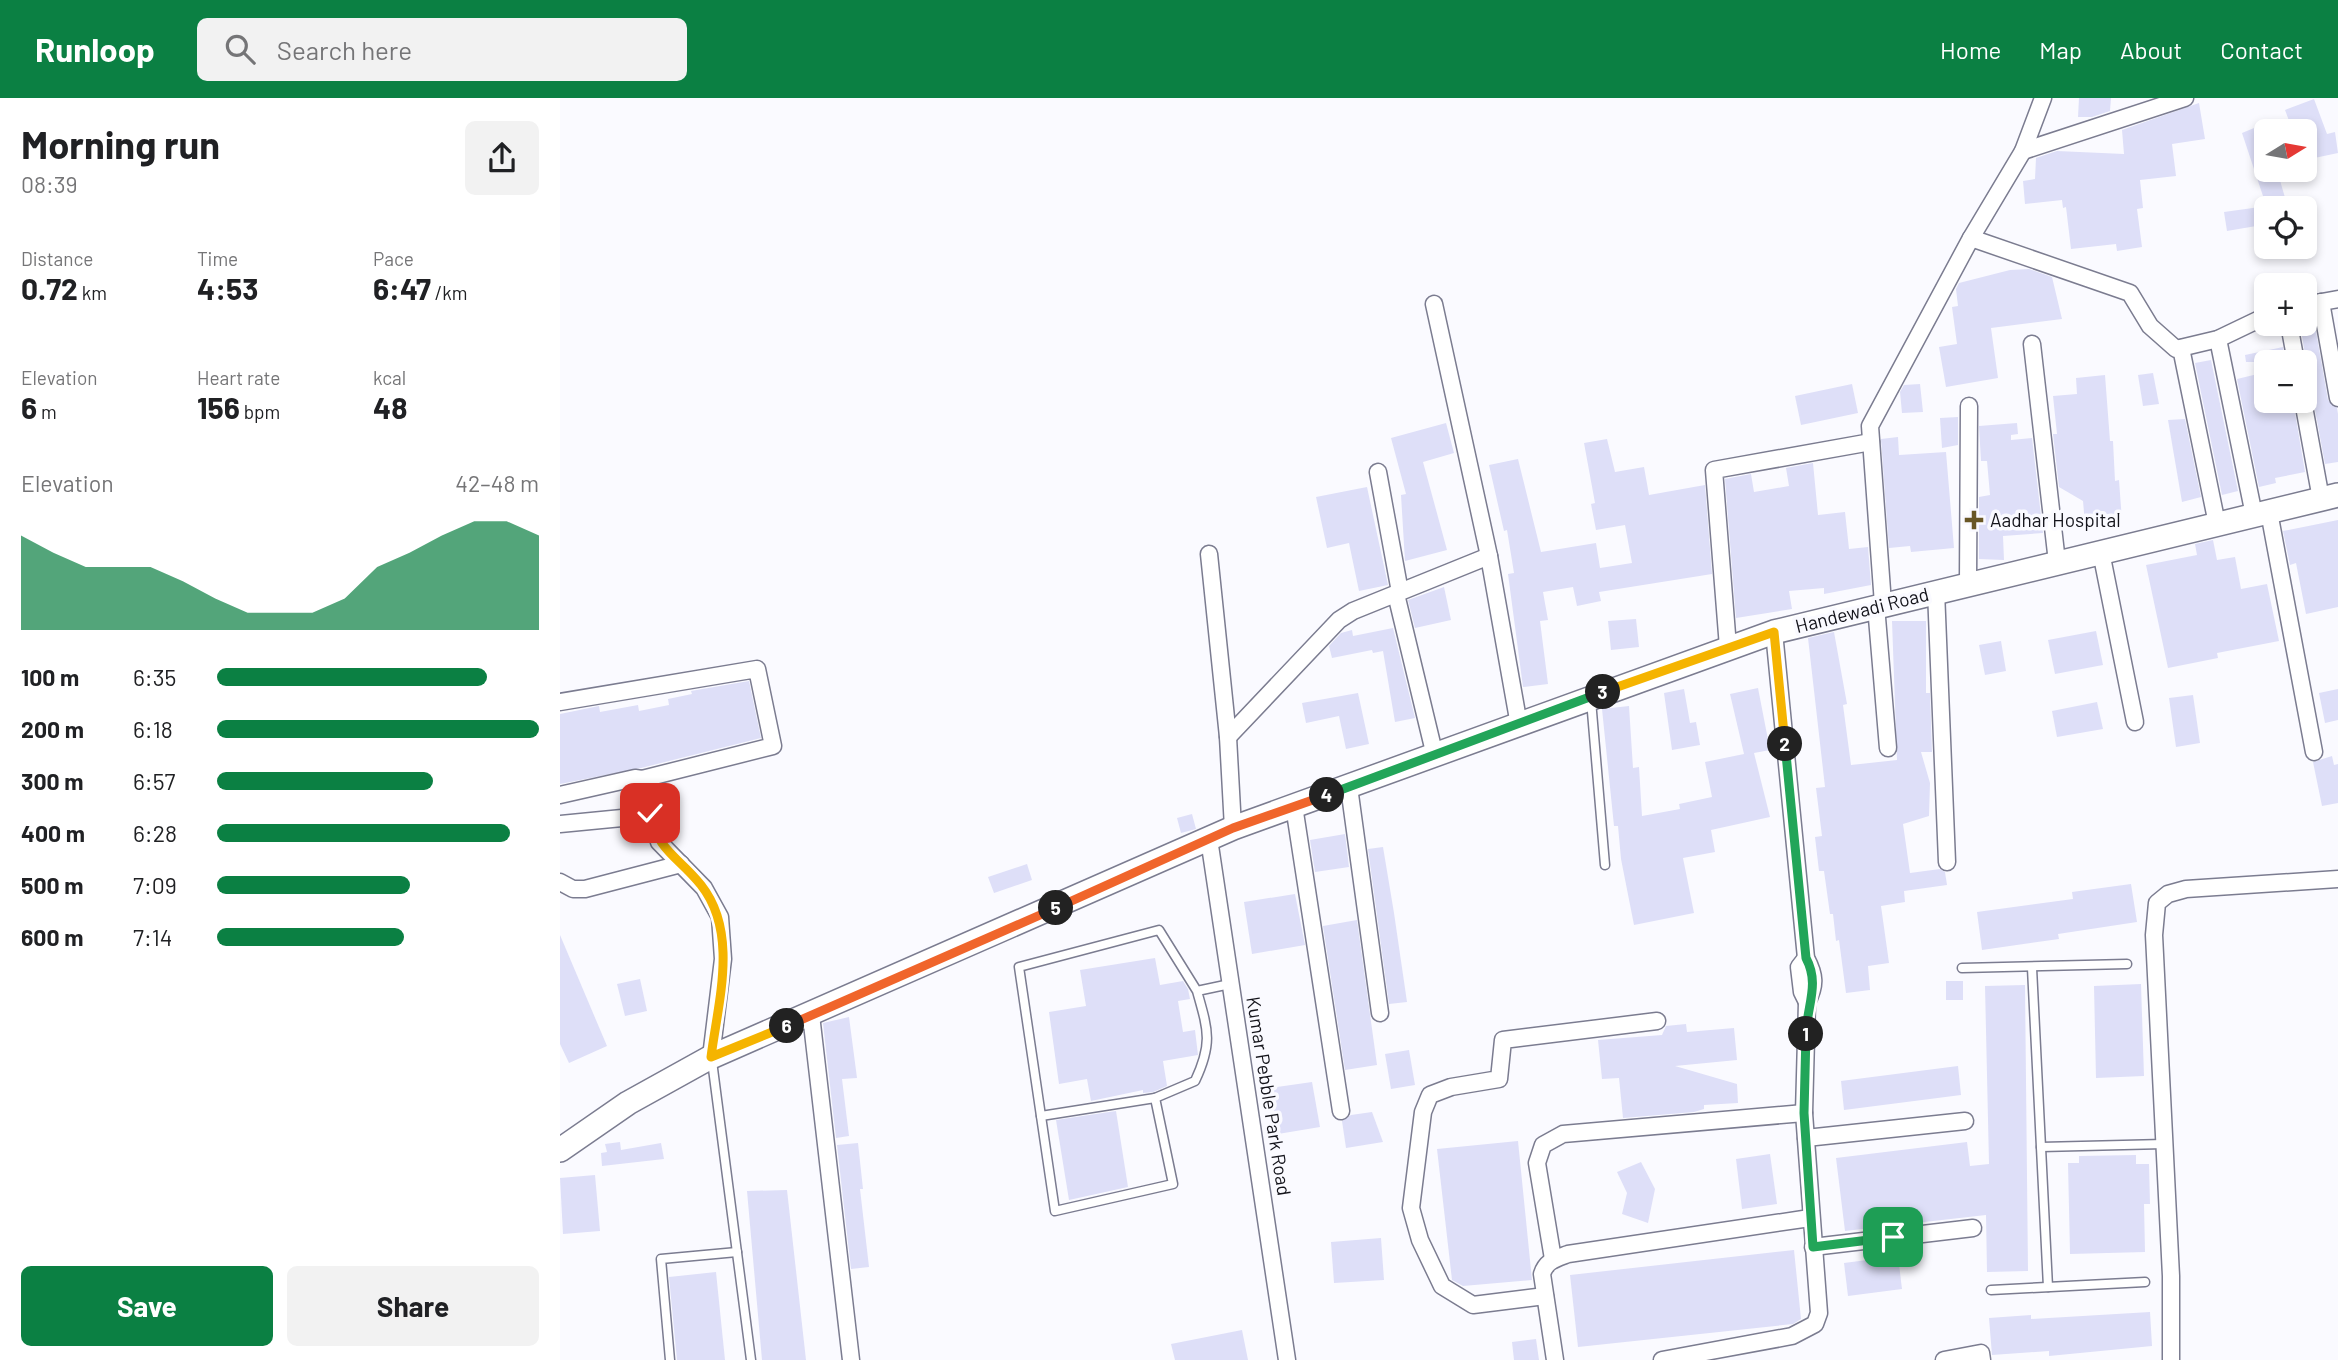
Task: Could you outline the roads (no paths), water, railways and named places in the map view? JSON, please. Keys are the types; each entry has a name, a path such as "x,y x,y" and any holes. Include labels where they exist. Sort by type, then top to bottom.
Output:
{"main road":[{"name":"Handewadi Road","path":"560,1150 628,1103 711,1057 1233,828 1774,632 2330,497"}],"street":[{"path":"1888,748 1870,426 1971,239 2023,150 2043,98"},
{"path":"2023,150 2185,98"},
{"path":"1971,239 2130,293 2150,326 2176,349 2218,339 2254,322"},
{"path":"2317,303 2338,299"},
{"path":"1434,304 1489,556 1519,725"},
{"path":"2317,319 2338,398"},
{"path":"2218,339 2262,514 2314,752"},
{"path":"2032,344 2057,562"},
{"path":"2180,348 2217,524"},
{"path":"1968,584 1969,406"},
{"path":"2306,413 2330,497"},
{"path":"1728,647 1714,470 1871,442"},
{"path":"1378,472 1398,593 1435,756"},
{"path":"2101,552 2135,722"},
{"path":"1209,554 1228,737 1233,828"},
{"path":"1228,737 1339,620 1489,556"},
{"path":"1936,591 1947,862"},
{"path":"1662,1360 1792,1336 1815,1324 1820,1304 1810,1218 1804,1113 1807,1002 1815,988 1813,971 1806,958 1774,632"},
{"path":"560,702 757,668 773,746 642,779 635,778 560,795"},
{"path":"642,779 659,842 704,888 720,917 723,959 711,1057"},
{"path":"1349,787 1380,1013"},
{"path":"1294,806 1341,1111"},
{"path":"560,824 622,818 652,821"},
{"name":"Kumar Pebble Park Road","path":"1209,839 1287,1360"},
{"path":"560,882 573,888 585,889 681,864"},
{"path":"2171,1360 2154,935 2157,903 2168,894 2186,889 2338,879"},
{"path":"811,1015 851,1360"},
{"path":"1545,1296 1472,1304 1442,1286 1420,1240 1411,1208 1423,1112 1430,1095 1451,1087 1499,1079 1503,1040 1657,1020"},
{"path":"1553,1259 1537,1163 1543,1145 1563,1135 1804,1113"},
{"path":"1806,1139 1965,1121"},
{"path":"1555,1360 1542,1274 1545,1265 1553,1259 1567,1254 1810,1218"},
{"path":"1813,1247 1973,1228"},
{"path":"1944,1360 1981,1353 1982,1360"}],"lane":[{"path":"1591,697 1605,864"},
{"path":"1041,1116 1155,1098 1195,1081 1207,1055 1207,1028 1197,991 1159,930 1019,967 1055,1211 1173,1184 1155,1098"},
{"path":"1962,968 2127,964"},
{"path":"2032,968 2048,1287"},
{"path":"1197,991 1230,984"},
{"path":"711,1057 751,1360"},
{"path":"2041,1147 2164,1144"},
{"path":"670,1360 661,1259 737,1252"},
{"path":"1992,1290 2145,1282"}],"place":[{"name":"Aadhar Hospital","path":"1974,520"}]}
